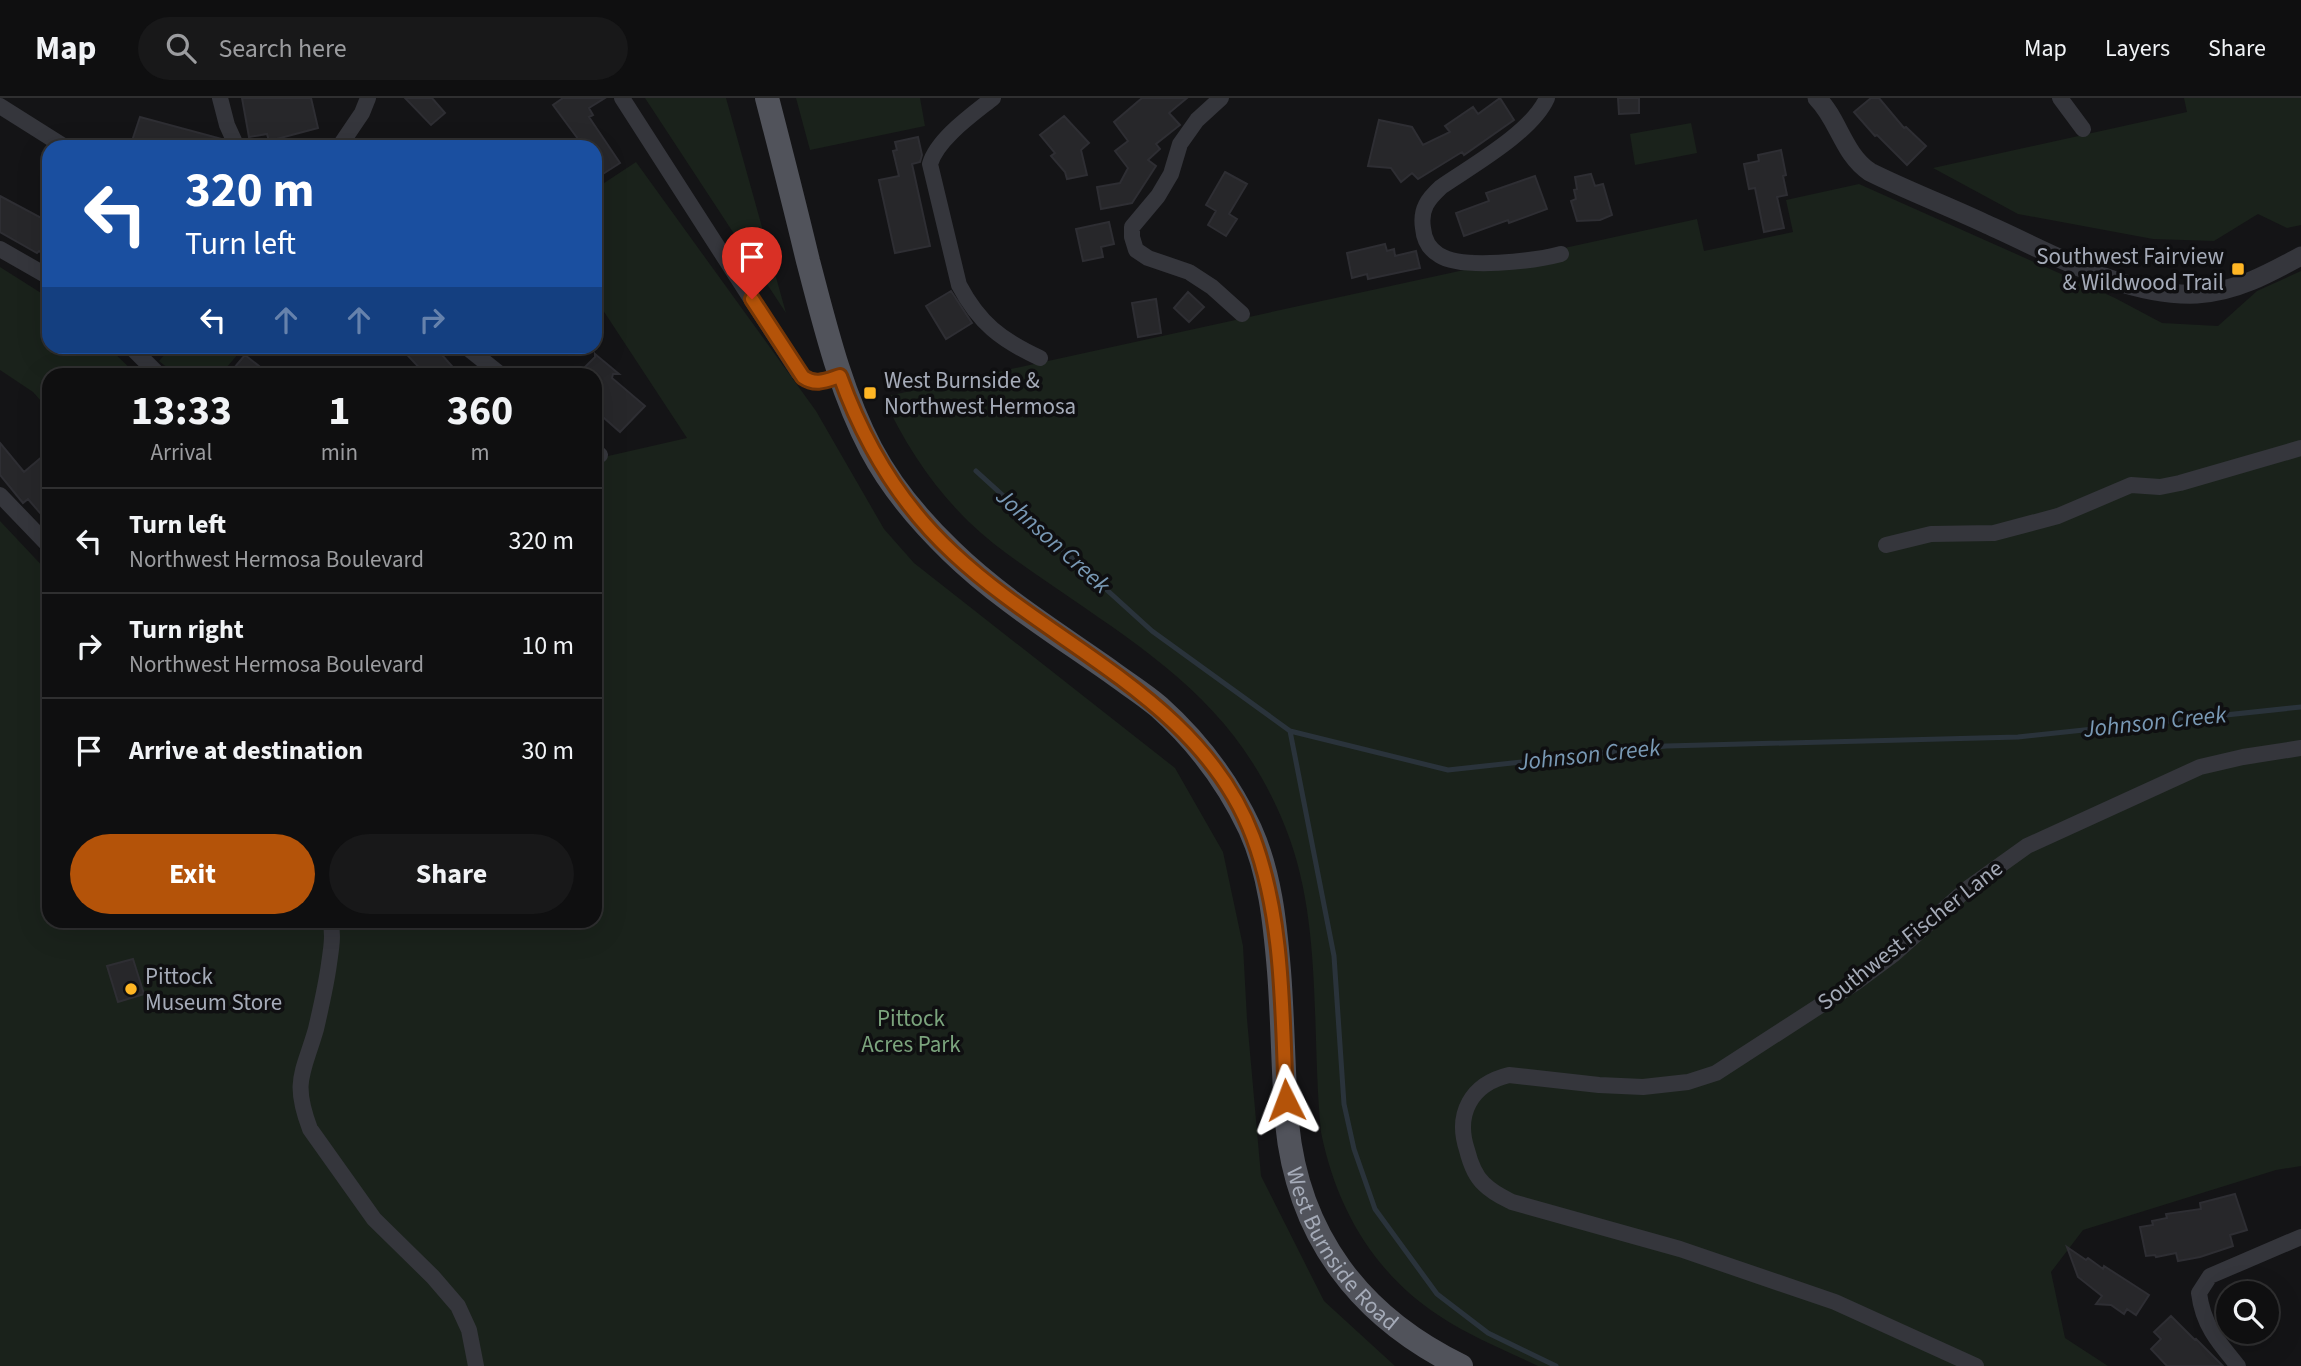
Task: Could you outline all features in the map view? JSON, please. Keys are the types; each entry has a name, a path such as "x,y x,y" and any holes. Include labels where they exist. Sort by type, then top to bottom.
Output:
{"main road":[{"name":"West Burnside Road","path":"767,98 840,376 872,451 910,505 952,552 1004,595 1155,704 1198,747 1224,783 1253,836 1274,916 1282,1003 1287,1124 1303,1198 1328,1251 1348,1281 1400,1331 1461,1366"}],"street":[{"path":"220,98 234,140"},
{"path":"344,140 362,113 368,98"},
{"path":"622,98 798,372 809,381 815,382 840,376"},
{"path":"993,98 942,143 933,153 930,164 959,285 968,302 981,320 1011,344 1040,358"},
{"path":"1221,98 1197,120 1180,144 1171,174 1158,196 1132,227 1132,237 1136,250 1148,258 1189,272 1212,287 1242,314"},
{"path":"1547,98 1525,127 1429,198 1421,219 1427,244 1442,257 1453,260 1481,264 1561,254"},
{"path":"1817,98 1831,115 1852,156 1870,172 2076,265 2124,283 2152,291 2185,294 2215,292 2257,279 2301,256"},
{"path":"2060,98 2084,129"},
{"path":"0,106 54,140"},
{"path":"0,249 42,273"},
{"path":"138,354 152,368"},
{"path":"475,354 492,368"},
{"path":"1886,545 1931,534 1994,533 2057,516 2131,485 2160,487 2180,483 2301,448"},
{"path":"0,495 42,539"},
{"name":"Southwest Fischer Lane","path":"1976,1366 1835,1302 1680,1249 1512,1202 1496,1195 1482,1182 1470,1162 1463,1138 1465,1110 1480,1090 1509,1075 1643,1087 1688,1082 1716,1073 1855,984 1894,954 1967,889 2027,846 2200,767 2301,748"},
{"path":"331,928 324,993 302,1069 300,1087 304,1115 310,1129 374,1219 433,1277 458,1306 469,1329 476,1366"},
{"path":"2238,1366 2216,1340 2202,1314 2199,1293 2210,1276 2301,1237"}],"green space":[{"path":"645,98 726,98 786,313"},
{"path":"796,98 920,98 925,126 810,150"},
{"path":"2184,98 2301,98 2301,225 2287,228 2258,214 2214,241 2153,239 2018,214 1933,168 2187,112"},
{"path":"1691,123 1697,153 1635,165 1630,134"},
{"name":"Pittock Acres Park","path":"636,162 816,411 884,529 914,563 1175,768 1223,852 1243,946 1261,1176 1324,1301 1395,1366 0,1366 0,521 42,566 42,928 602,928 602,457 687,438 602,309 602,184"},
{"path":"1859,184 2115,298 2162,323 2218,326 2257,291 2301,271 2301,1166 2276,1170 2083,1230 2051,1272 2065,1338 2108,1366 1538,1366 1462,1330 1415,1298 1376,1258 1347,1212 1336,1186 1321,1132 1311,940 1298,865 1286,829 1266,786 1244,750 1190,688 1159,662 1010,556 969,522 920,464 883,397 1697,219 1704,251 1793,232 1786,200"},
{"path":"0,267 42,294 42,354 115,354 130,368 42,368 42,402 33,392 0,370"},
{"path":"165,354 238,354 226,368 168,368 159,361"}],"building":[{"path":"242,98 311,98 318,128 273,140 269,140 267,134 249,137"},
{"path":"405,98 432,98 445,113 431,125"},
{"path":"563,98 605,98 589,108 593,115 589,117 620,163 602,175 602,140 579,140 553,105"},
{"path":"1142,98 1187,98 1169,113 1180,125 1156,144 1160,149 1148,160 1156,166 1132,203 1101,209 1097,187 1120,183 1128,168 1115,151 1128,141 1114,122"},
{"path":"1500,98 1514,120 1464,155 1462,152 1418,179 1412,173 1401,182 1391,168 1368,166 1379,120 1412,127 1423,145 1450,132 1445,126 1473,107 1478,114"},
{"path":"1618,98 1639,98 1639,113 1619,114"},
{"path":"1871,98 1879,98 1904,128 1926,146 1907,165 1875,136 1854,112"},
{"path":"1064,116 1089,143 1081,150 1087,175 1067,179 1065,172 1051,156 1055,153 1040,135"},
{"path":"140,117 222,140 132,140"},
{"path":"918,137 922,155 920,162 912,164 930,246 895,253 879,180 899,176 893,151 897,150 895,142"},
{"path":"1781,150 1787,195 1777,197 1784,228 1764,232 1755,188 1749,189 1744,164 1759,161 1758,155"},
{"path":"1225,172 1247,184 1229,214 1237,219 1226,236 1208,225 1216,211 1206,205"},
{"path":"1591,174 1595,186 1603,184 1612,215 1600,220 1577,221 1571,201 1576,199 1575,177"},
{"path":"1535,176 1547,209 1464,236 1456,213 1489,201 1486,193"},
{"path":"0,196 42,218 42,253 37,253 0,232"},
{"path":"1109,222 1114,244 1101,247 1103,257 1083,261 1076,229"},
{"path":"1385,244 1387,251 1394,249 1395,256 1416,251 1420,268 1368,279 1367,274 1352,278 1347,253"},
{"path":"951,291 972,323 946,339 926,306"},
{"path":"1188,292 1204,307 1189,322 1174,308"},
{"path":"1156,299 1161,333 1138,337 1132,303"},
{"path":"406,354 441,354 454,368 419,368"},
{"path":"595,354 619,374 613,374 612,378 645,406 620,432 602,416 602,368 584,368"},
{"path":"245,355 261,368 234,368"},
{"path":"0,443 24,472 42,457 42,511 40,513 28,499 23,503 0,475"},
{"path":"133,959 144,994 118,1002 107,966"},
{"path":"2235,1194 2247,1230 2230,1235 2233,1246 2178,1261 2176,1253 2146,1256 2140,1227 2153,1225 2152,1221 2167,1218 2166,1214 2201,1209 2200,1203"},
{"path":"2067,1247 2103,1269 2104,1266 2149,1295 2136,1315 2127,1309 2124,1314 2111,1305 2096,1304 2102,1296 2078,1277"},
{"path":"2171,1316 2223,1366 2167,1366 2151,1349 2161,1339 2154,1332"}],"waterway":[{"name":"Johnson Creek","path":"976,471 1152,631 1290,731 1448,770 1666,746 2018,737 2301,707"},
{"path":"1290,731 1334,956 1344,1104 1354,1149 1375,1209 1437,1294 1488,1333 1556,1366"}],"place":[{"name":"Southwest Fairview & Wildwood Trail","path":"2238,269"},
{"name":"West Burnside & Northwest Hermosa","path":"870,393"},
{"name":"Pittock Museum Store","path":"131,989"}],"route":[{"path":"752,299 803,377 819,382 840,376 872,451 910,505 952,552 1004,595 1155,704 1191,738 1224,783 1253,836 1274,916 1282,1003 1286,1100"}]}
